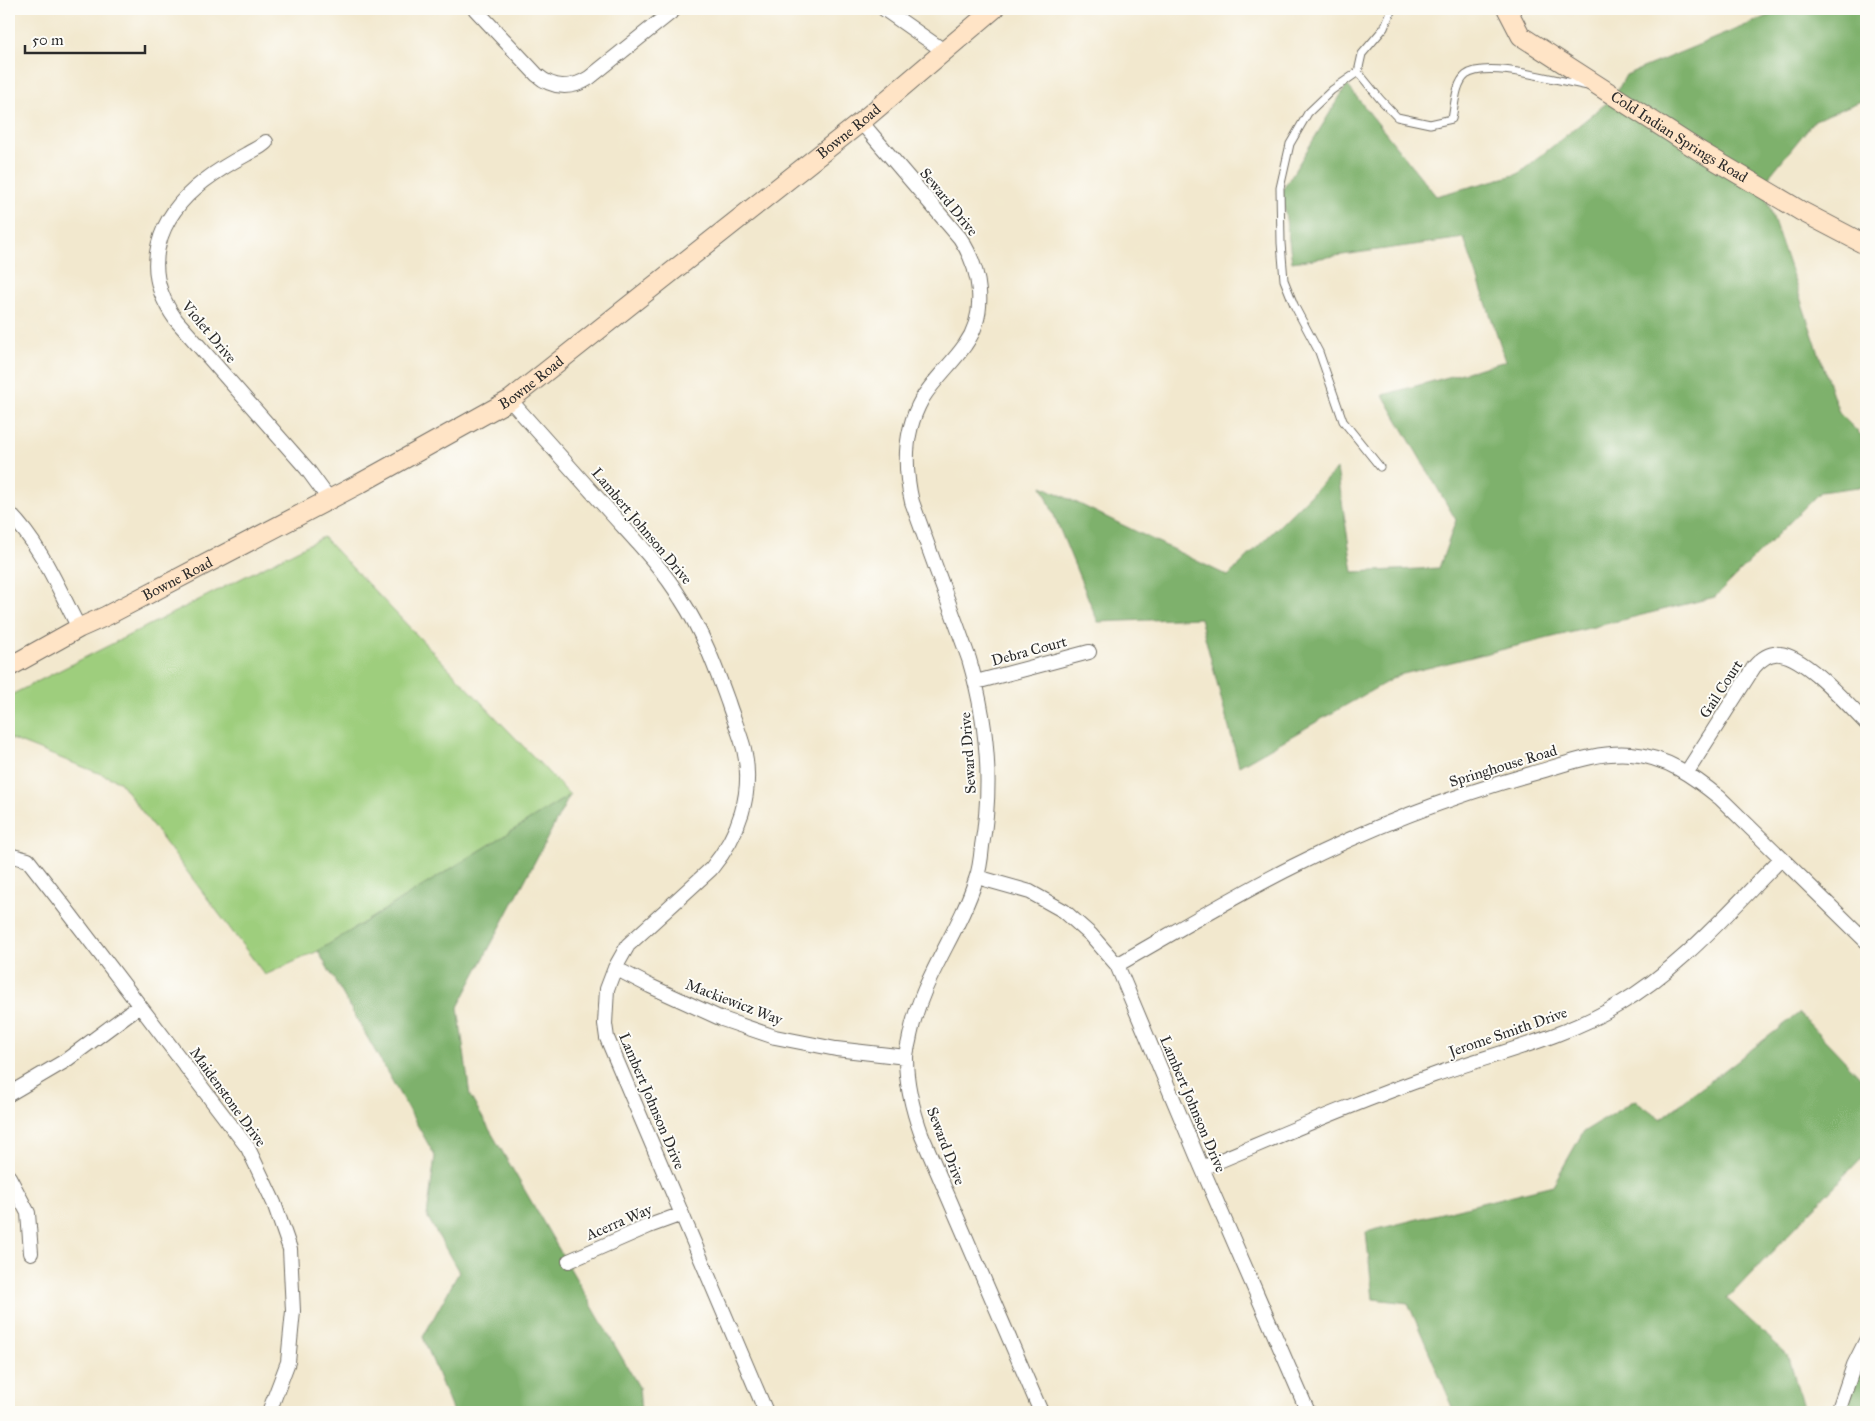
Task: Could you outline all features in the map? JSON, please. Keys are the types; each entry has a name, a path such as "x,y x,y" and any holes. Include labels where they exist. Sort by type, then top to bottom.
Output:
{"street":[{"path":"475,9 537,75 549,83 565,87 582,83 590,78 675,9"},
{"path":"884,9 944,51"},
{"name":"Bowne Road","path":"9,667 79,628 106,616 474,422 510,400 861,122 994,9"},
{"name":"Cold Indian Springs Road","path":"1507,9 1521,36 1698,150 1792,206 1866,244"},
{"name":"Seward Drive","path":"861,122 960,238 969,254 978,278 979,303 974,327 965,345 922,400 911,428 906,456 907,481 912,502 976,682 984,723 988,779 986,824 977,877 967,907 920,1001 906,1057 911,1098 922,1136 1041,1412"},
{"name":"Violet Drive","path":"266,142 206,180 174,209 161,233 157,252 158,280 162,297 176,320 308,469 329,499"},
{"name":"Lambert Johnson Drive","path":"510,400 645,550 681,598 699,630 710,655 744,751 747,778 745,799 736,832 711,869 628,945 615,968 607,989 605,1024 607,1038 766,1412"},
{"path":"9,513 23,527 40,551 79,628"},
{"name":"Debra Court","path":"976,682 1089,652"},
{"name":"Gail Court","path":"1687,772 1754,667 1761,659 1770,654 1779,653 1807,666 1866,723"},
{"name":"Springhouse Road","path":"1117,965 1290,867 1358,835 1429,806 1494,784 1602,755 1628,753 1651,757 1687,772 1720,798 1866,940"},
{"name":"Maidenstone Drive","path":"9,855 28,860 140,1006 248,1148 274,1203 290,1248 293,1311 288,1362 269,1412"},
{"name":"Jerome Smith Drive","path":"1202,1168 1349,1107 1434,1075 1556,1035 1618,1006 1648,985 1687,953 1781,859"},
{"name":"Lambert Johnson Drive","path":"977,877 1030,892 1064,911 1091,934 1117,965 1202,1168 1308,1412"},
{"name":"Mackiewicz Way","path":"615,968 722,1019 775,1037 836,1049 906,1057"},
{"path":"9,1094 65,1060 140,1006"},
{"path":"9,1177 28,1213 31,1253"},
{"name":"Acerra Way","path":"569,1261 649,1226 682,1214"},
{"path":"1838,1412 1854,1365 1866,1341"}],"lane":[{"path":"1380,467 1343,421 1318,352 1294,305 1284,280 1280,188 1290,144 1308,113 1332,90 1358,72 1362,54 1384,28 1392,9"},
{"path":"1358,72 1397,117 1430,124 1452,118 1458,85 1467,75 1486,68 1514,71 1602,88"}],"green space":[{"path":"1785,9 1866,9 1866,99 1815,120 1762,185 1839,413 1866,440 1866,486 1820,492 1715,597 1399,675 1239,766 1200,618 1098,622 1042,486 1228,576 1337,469 1353,572 1439,568 1456,520 1383,395 1506,361 1464,238 1292,262 1282,191 1347,85 1436,196 1518,174 1614,97 1626,75"},
{"path":"323,537 570,795 318,951 265,975 119,781 9,738 9,696"},
{"path":"570,795 458,1007 470,1096 639,1387 641,1412 453,1412 423,1337 459,1272 427,1216 435,1156 318,951"},
{"path":"1799,1013 1866,1083 1866,1153 1727,1299 1788,1355 1804,1411 1807,1412 1455,1412 1408,1303 1373,1299 1366,1232 1553,1185 1583,1132 1635,1100 1661,1119"},
{"path":"1866,1344 1866,1412 1836,1412"}]}
